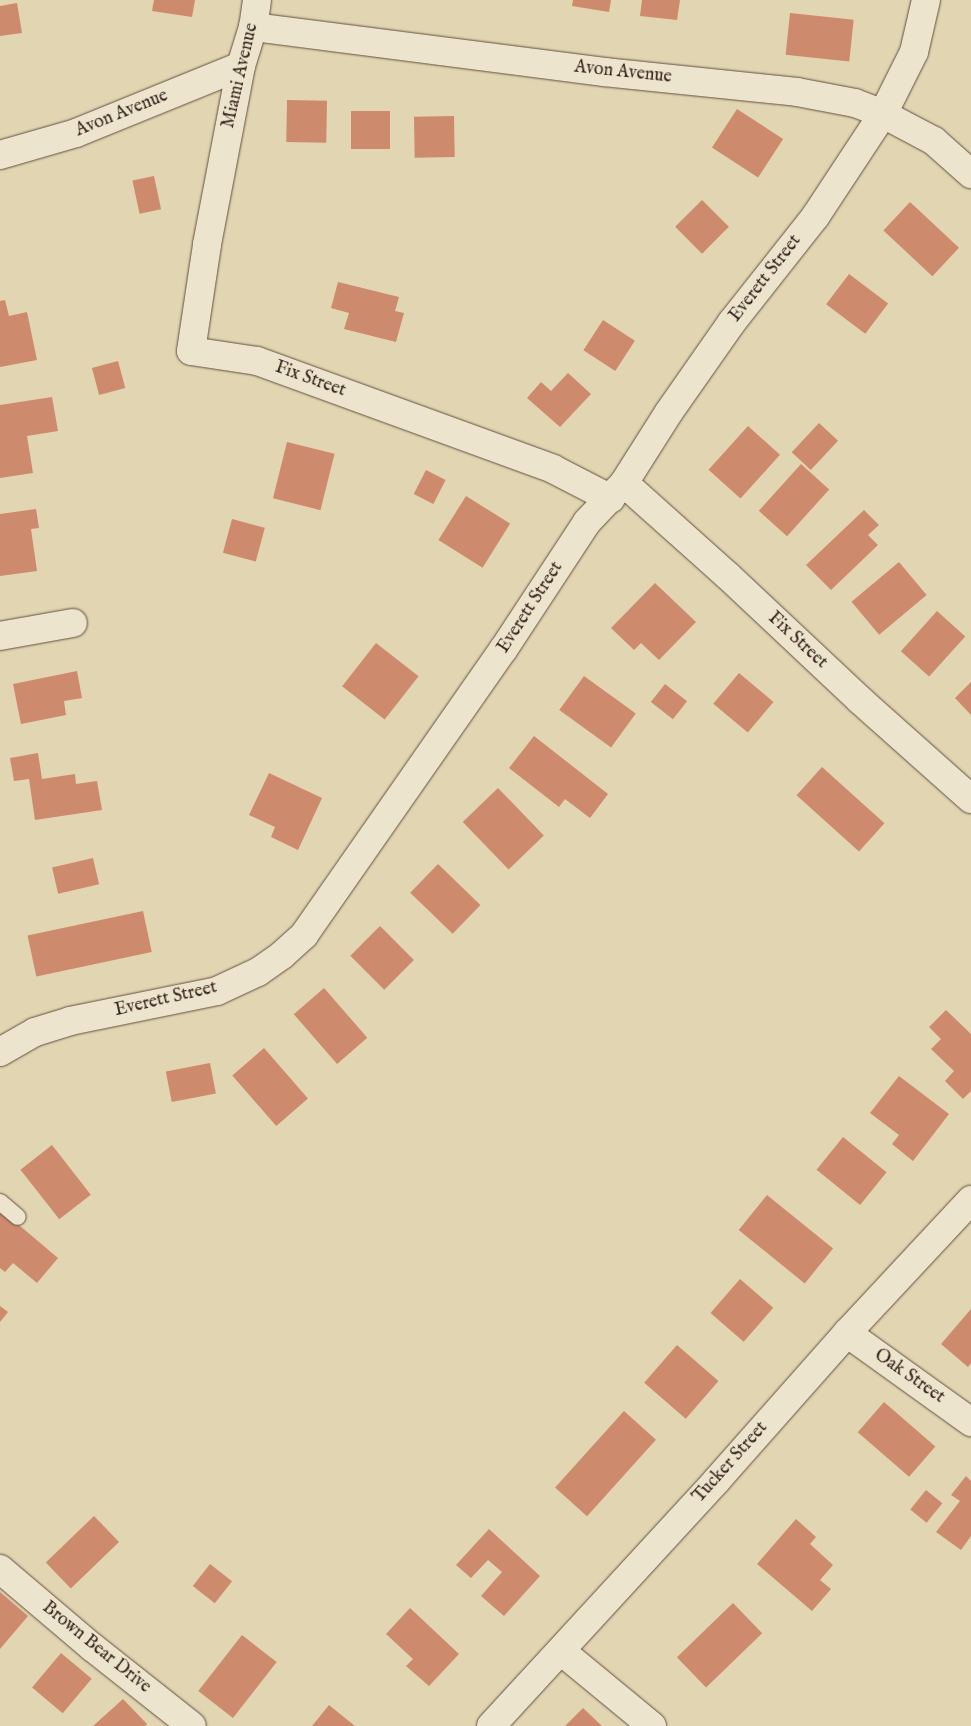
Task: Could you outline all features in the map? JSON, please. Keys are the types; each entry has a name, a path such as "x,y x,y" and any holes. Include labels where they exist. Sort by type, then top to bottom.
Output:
{"street":[{"name":"Miami Avenue","path":"224,152 241,66 254,27 257,0"},
{"name":"Everett Street","path":"0,1052 34,1032 70,1021 217,991 258,972 299,940 392,812 503,650 587,522 618,491 674,404 732,322 815,217 883,114 914,52 926,0"},
{"name":"Avon Avenue","path":"254,27 594,70 797,92 855,103 883,114 934,141 971,174"},
{"name":"Avon Avenue","path":"0,155 76,133 241,66"},
{"name":"Fix Street","path":"224,152 207,245 192,351 256,361 618,491 728,576 860,700 971,799"},
{"path":"0,636 73,623"},
{"name":"Tucker Street","path":"491,1726 561,1651 847,1333 971,1200"},
{"name":"Oak Street","path":"847,1333 971,1422"},
{"name":"Brown Bear Drive","path":"0,1569 92,1647 192,1726"},
{"path":"561,1651 652,1726"}],"lane":[{"path":"0,1202 18,1217"}],"building":[{"path":"154,0 195,0 192,17 152,11"},
{"path":"573,0 611,0 609,12 572,6"},
{"path":"642,0 680,0 677,20 640,16"},
{"path":"17,3 22,33 0,36 0,6"},
{"path":"790,13 854,20 849,61 786,55"},
{"path":"287,100 327,101 326,143 286,142"},
{"path":"737,109 783,139 758,178 712,148"},
{"path":"351,111 390,111 390,149 351,149"},
{"path":"454,116 455,157 415,158 414,117"},
{"path":"154,176 161,209 140,214 132,181"},
{"path":"702,200 729,227 702,254 675,227"},
{"path":"910,202 959,248 932,276 883,231"},
{"path":"849,274 888,303 865,334 826,304"},
{"path":"338,282 399,297 395,311 404,313 396,342 344,329 349,313 331,308"},
{"path":"5,300 9,316 27,312 37,360 0,367 0,301"},
{"path":"603,320 635,341 615,371 583,350"},
{"path":"118,361 125,388 99,395 92,368"},
{"path":"568,373 591,394 560,427 527,398 541,382 551,391"},
{"path":"52,397 58,431 27,436 33,473 0,478 0,405"},
{"path":"819,423 838,441 811,470 792,452"},
{"path":"748,426 780,455 740,499 709,470"},
{"path":"287,442 335,454 321,510 273,498"},
{"path":"801,464 829,489 787,536 759,511"},
{"path":"426,470 446,480 433,504 414,494"},
{"path":"466,496 510,524 483,568 438,540"},
{"path":"36,509 39,528 31,529 37,571 0,576 0,514"},
{"path":"864,510 879,525 868,535 878,545 831,590 806,565"},
{"path":"232,519 265,528 256,562 223,553"},
{"path":"899,562 927,595 879,635 852,602"},
{"path":"655,583 696,622 659,660 641,643 634,650 611,628"},
{"path":"937,611 965,636 929,677 901,651"},
{"path":"376,643 419,676 385,720 342,686"},
{"path":"77,671 82,698 64,701 66,715 21,724 13,684"},
{"path":"739,673 773,702 748,733 713,704"},
{"path":"584,676 636,714 611,748 559,710"},
{"path":"971,682 971,715 955,698"},
{"path":"665,684 687,701 673,719 651,702"},
{"path":"534,736 608,794 590,818 565,799 559,807 509,768"},
{"path":"38,753 42,779 75,774 76,784 97,781 102,810 35,820 29,779 14,781 10,758"},
{"path":"822,767 884,823 859,851 797,795"},
{"path":"269,773 322,798 298,850 271,837 275,827 249,815"},
{"path":"498,788 544,835 509,870 463,822"},
{"path":"93,858 99,884 58,894 52,867"},
{"path":"438,864 480,905 453,934 410,893"},
{"path":"143,911 152,952 36,977 28,936"},
{"path":"380,926 414,960 384,990 350,956"},
{"path":"324,988 367,1038 337,1064 294,1014"},
{"path":"946,1010 971,1034 971,1091 963,1099 945,1081 954,1071 931,1049 941,1039 929,1027"},
{"path":"264,1048 308,1099 276,1126 232,1076"},
{"path":"210,1063 216,1093 172,1102 166,1072"},
{"path":"899,1076 949,1114 913,1161 892,1144 899,1135 870,1113"},
{"path":"843,1137 887,1172 860,1205 817,1170"},
{"path":"52,1145 91,1195 59,1219 20,1170"},
{"path":"767,1195 833,1248 805,1283 739,1230"},
{"path":"0,1209 58,1258 37,1283 13,1263 5,1272 0,1268"},
{"path":"740,1279 773,1308 744,1342 710,1313"},
{"path":"0,1306 8,1312 0,1322"},
{"path":"971,1309 971,1363 968,1367 941,1344"},
{"path":"677,1345 719,1381 686,1419 644,1383"},
{"path":"884,1402 935,1447 909,1477 858,1432"},
{"path":"624,1411 656,1440 587,1516 555,1488"},
{"path":"966,1476 971,1481 971,1536 961,1550 936,1532 960,1501 951,1495"},
{"path":"926,1490 942,1503 927,1523 910,1509"},
{"path":"94,1516 119,1542 71,1588 46,1563"},
{"path":"796,1519 816,1537 810,1544 833,1565 820,1580 831,1589 812,1611 757,1564"},
{"path":"489,1529 540,1576 504,1616 481,1596 502,1572 488,1560 471,1578 456,1565"},
{"path":"210,1564 232,1581 215,1603 193,1586"},
{"path":"0,1592 28,1616 0,1649"},
{"path":"733,1603 762,1633 706,1687 677,1657"},
{"path":"410,1608 459,1654 429,1686 406,1666 413,1659 386,1634"},
{"path":"242,1635 277,1662 233,1718 198,1691"},
{"path":"61,1653 92,1679 63,1713 32,1687"},
{"path":"123,1699 147,1724 145,1726 93,1726"},
{"path":"329,1705 355,1726 312,1726"},
{"path":"583,1708 602,1726 565,1726"}]}
